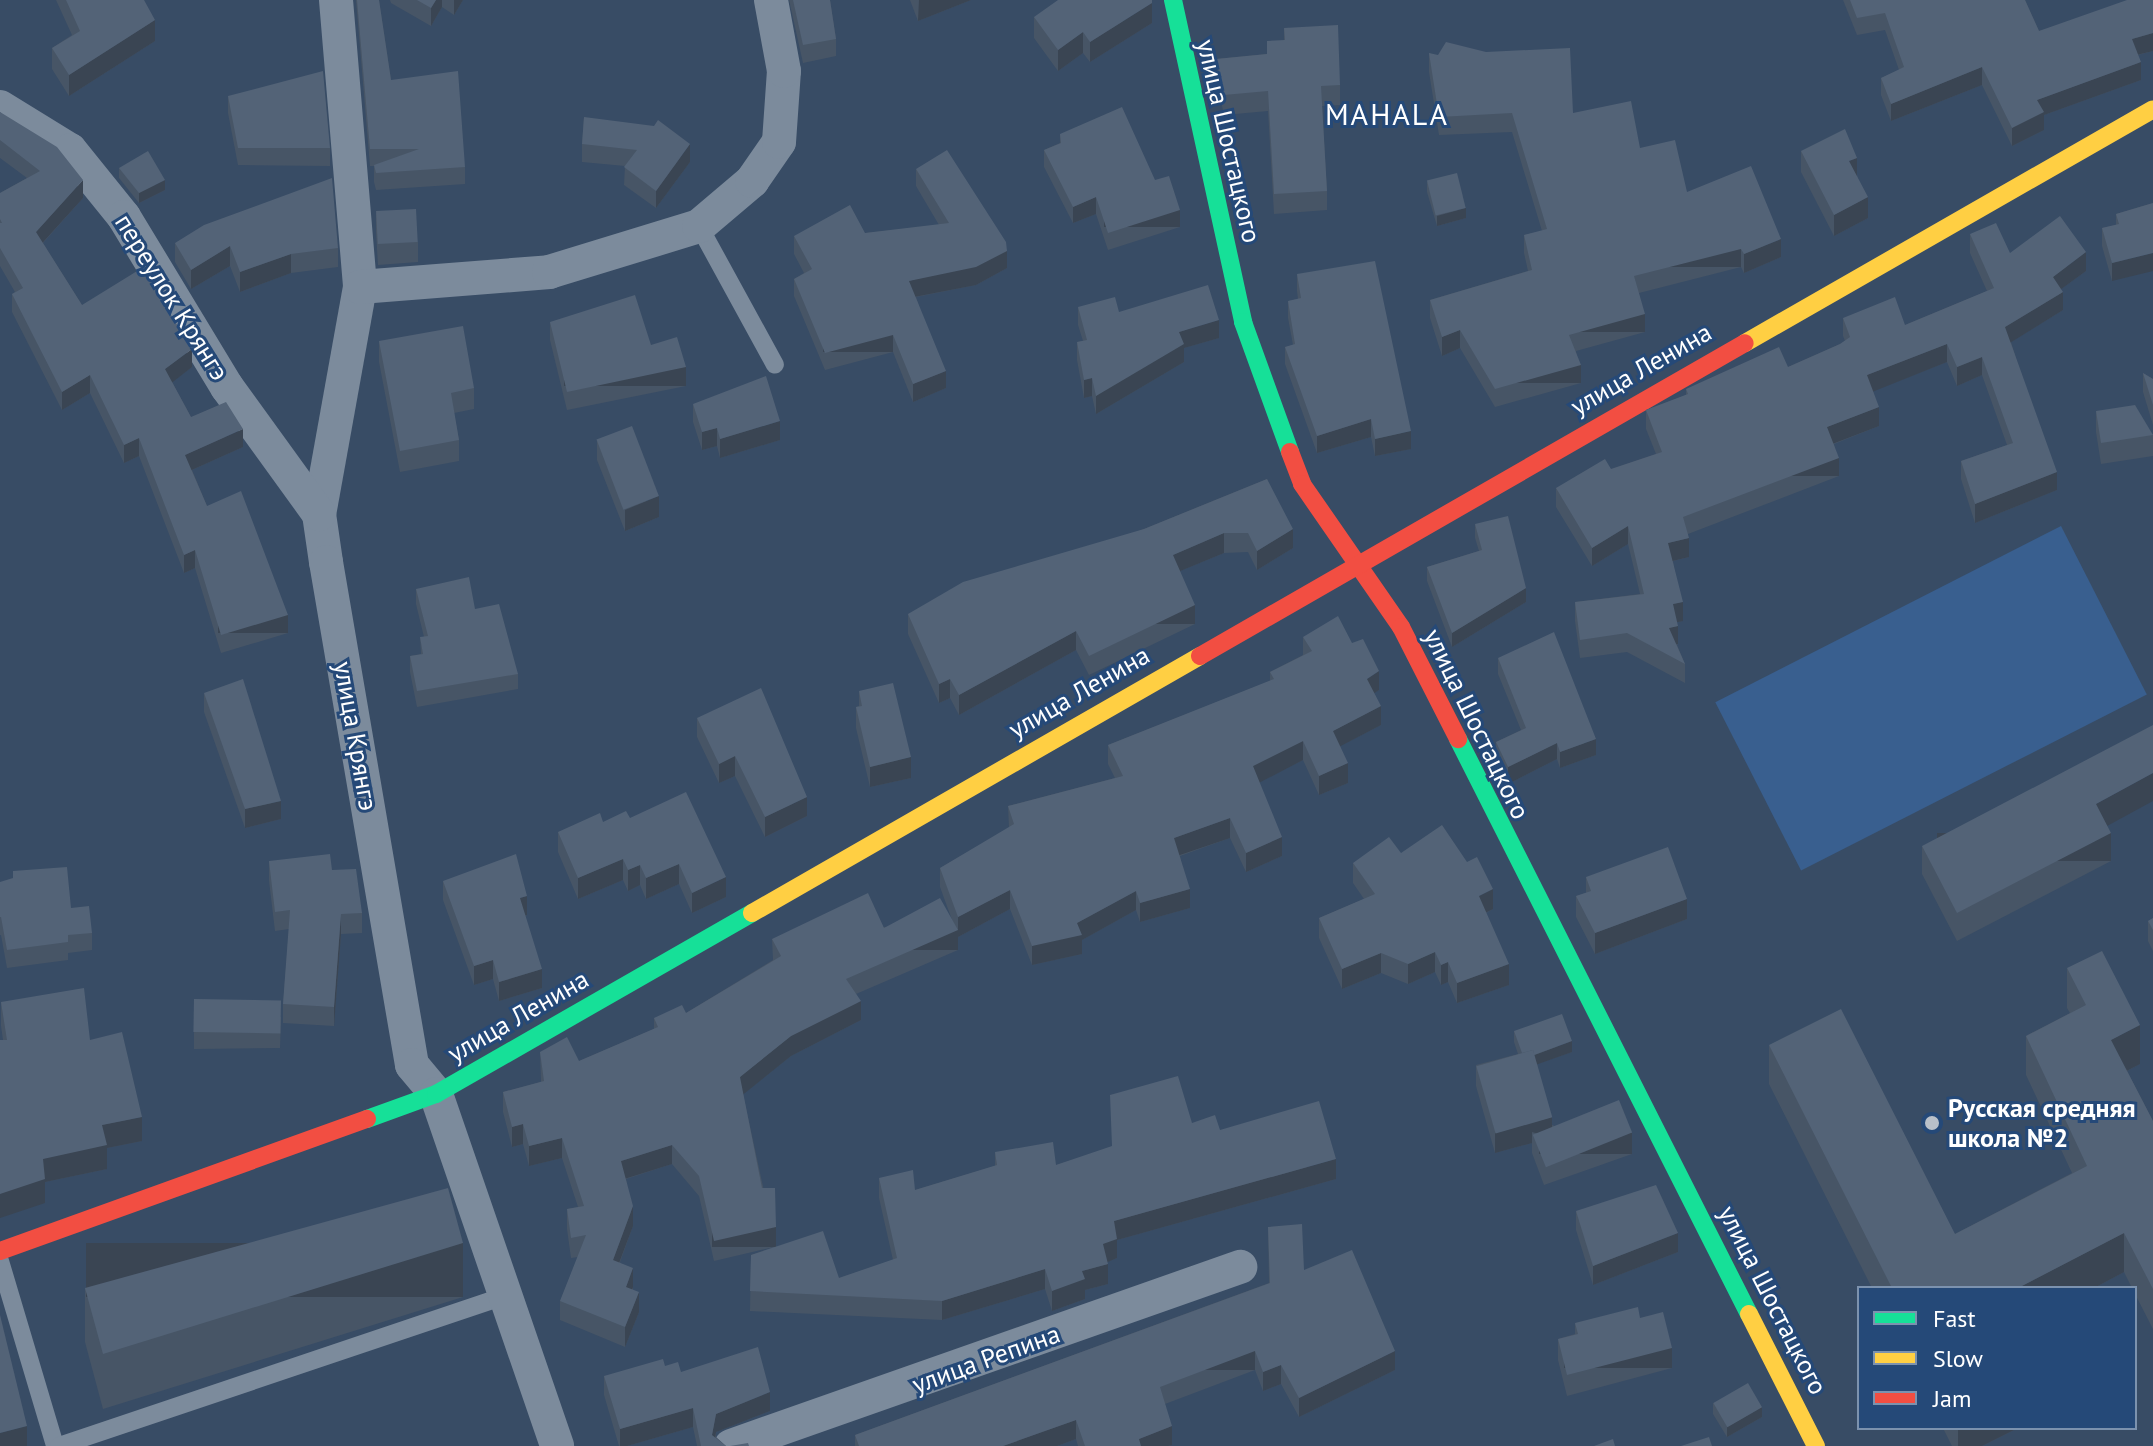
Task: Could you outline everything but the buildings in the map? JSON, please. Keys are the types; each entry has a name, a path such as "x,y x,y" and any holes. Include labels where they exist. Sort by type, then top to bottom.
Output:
{"street":[{"name":"улица Крянгэ","path":"336,0 360,287 319,514 412,1065 436,1094 502,1297 557,1446"},
{"path":"360,287 549,272 699,226 752,181 779,142 784,71 771,0"},
{"name":"улица Шостацкого","path":"1171,1 1243,322 1302,484 1328,528 1359,560 1401,627 1816,1446"},
{"name":"переулок Крянгэ","path":"0,107 70,150 124,217 227,387 319,514"},
{"name":"улица Ленина","path":"0,1251 436,1094 1359,560 2153,109"},
{"name":"улица Репина","path":"731,1446 1240,1267"}],"lane":[{"path":"699,226 775,365"},
{"path":"0,1261 57,1446 502,1297"}],"shaded area":[{"path":"2061,526 2147,694 1801,871 1715,702"}],"traffic: fast":[{"path":"1173,0 1243,322 1290,452"},
{"path":"1458,739 1749,1314"},
{"path":"367,1119 436,1094 752,913"}],"traffic: slow":[{"path":"1745,343 2153,109"},
{"path":"752,913 1200,656"},
{"path":"1749,1314 1816,1446"}],"traffic: jam":[{"path":"1200,656 1745,343"},
{"path":"1290,452 1302,484 1401,627 1458,739"},
{"path":"0,1251 367,1119"}],"place":[{"name":"Русская средняя школа №2","path":"1932,1123"}],"district":[{"name":"MAHALA","path":"1387,114"}]}
